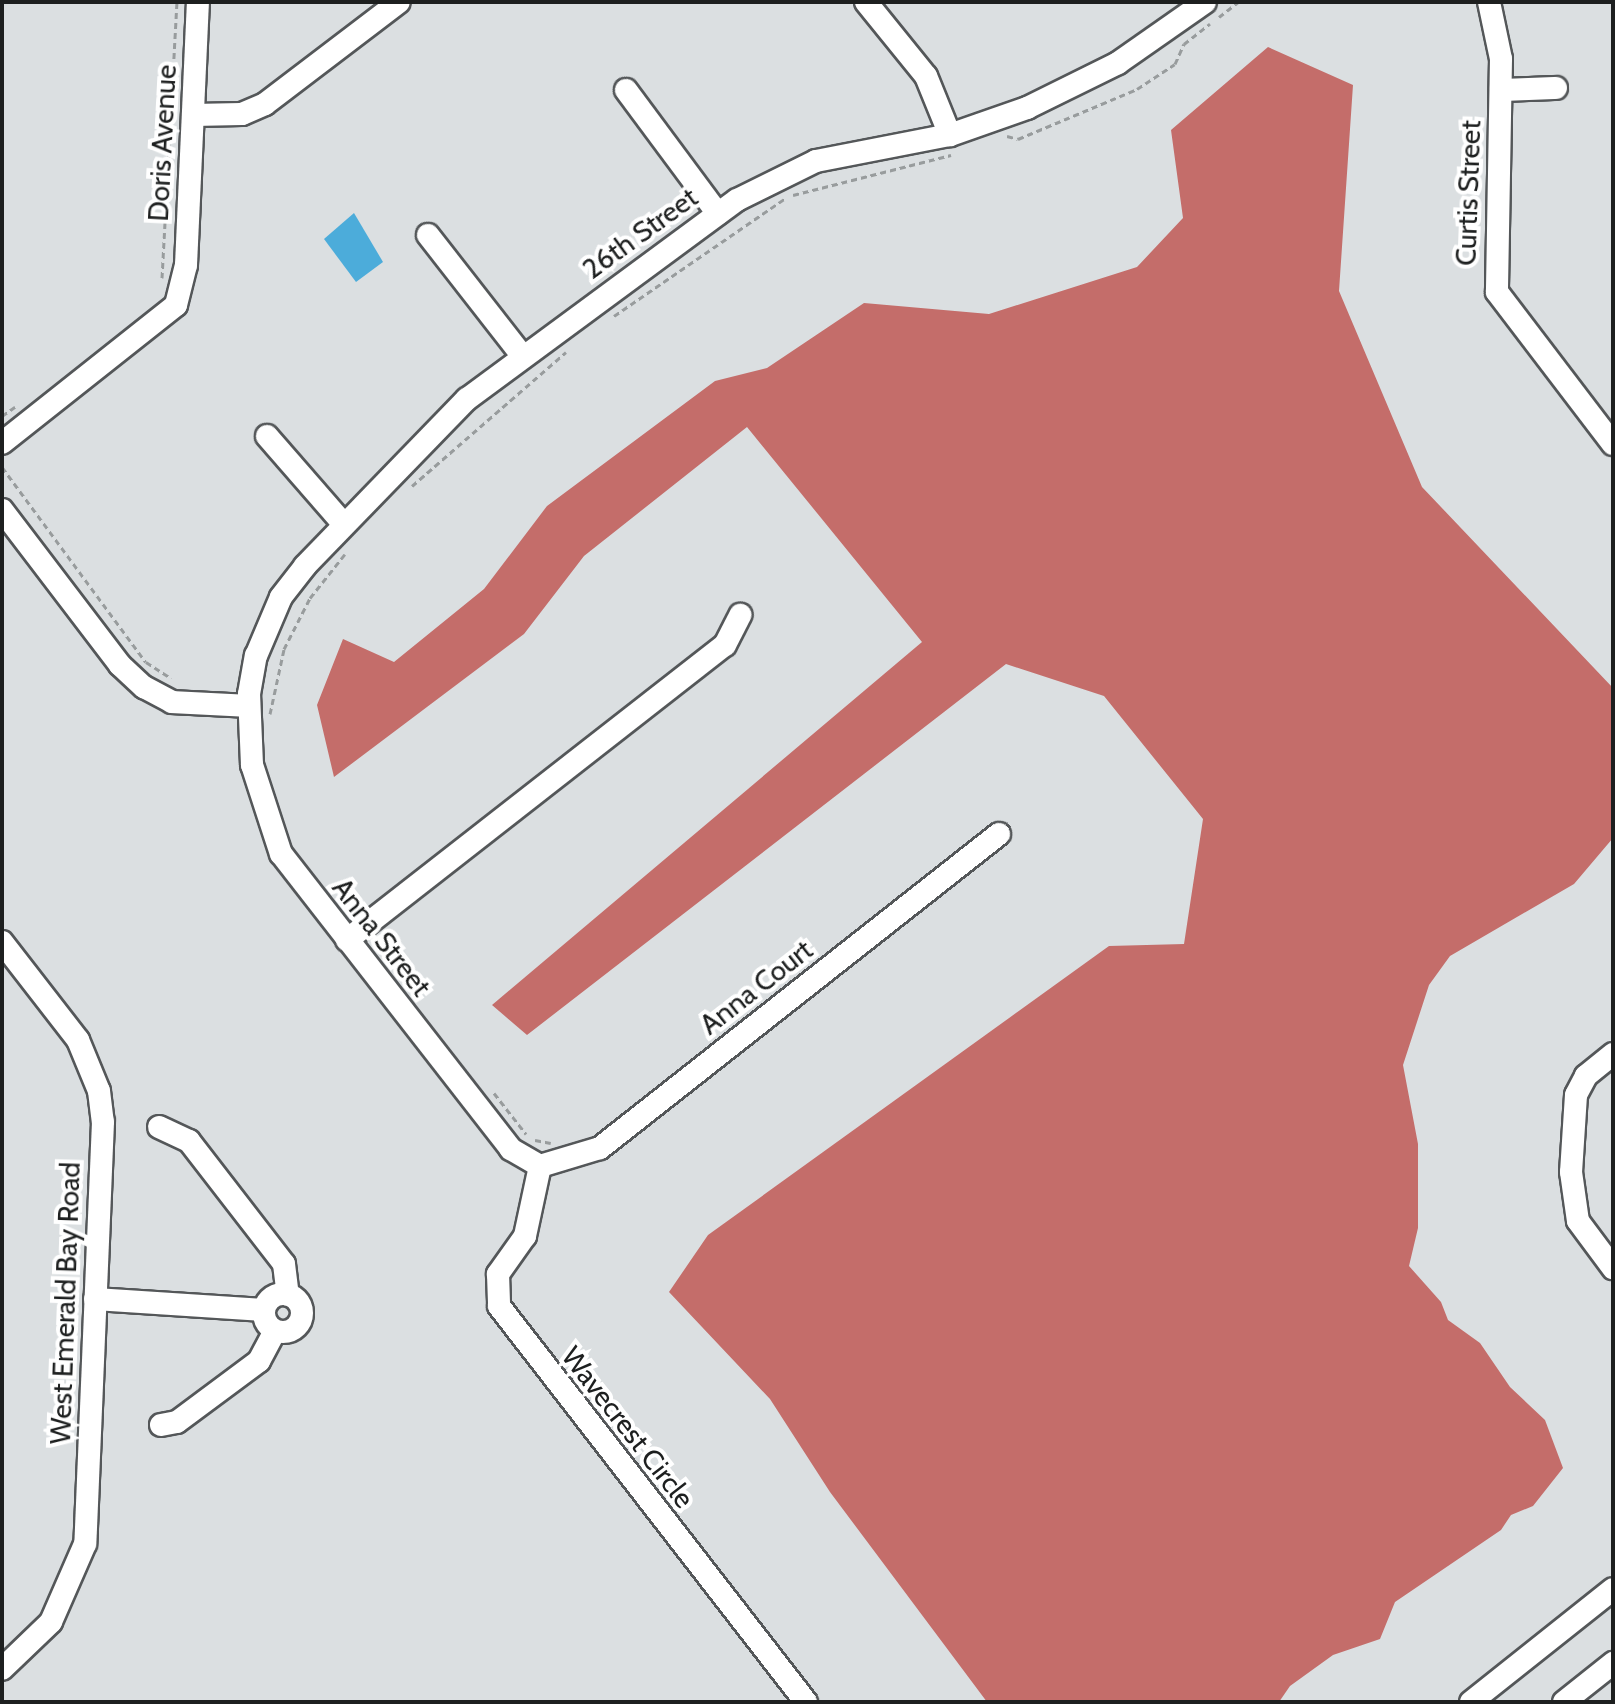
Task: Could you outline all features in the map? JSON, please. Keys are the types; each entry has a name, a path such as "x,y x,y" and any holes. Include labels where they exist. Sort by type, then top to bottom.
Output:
{"street":[{"name":"Doris Avenue","path":"2,443 163,319 183,286 198,2"},
{"path":"193,115 242,114 265,104 399,2"},
{"path":"866,2 926,76 954,144"},
{"name":"Curtis Street","path":"1489,2 1501,90 1497,292 1613,444"},
{"name":"26th Street","path":"249,700 256,656 281,597 341,521 521,354 718,214 816,161 954,144 1118,63 1195,5"},
{"path":"1501,90 1556,88"},
{"path":"626,90 718,214"},
{"path":"428,235 521,354"},
{"path":"267,436 341,521"},
{"path":"2,510 120,665 144,687 172,702 249,700"},
{"path":"347,940 725,645 740,615"},
{"name":"Anna Street","path":"249,700 252,765 268,826 281,854 511,1149 549,1165"},
{"name":"Anna Court","path":"549,1165 600,1148 999,834"},
{"name":"West Emerald Bay Road","path":"2,942 78,1040 99,1091 95,1299 85,1544 51,1622 2,1669"},
{"path":"1613,1054 1586,1076 1576,1095 1571,1172 1578,1221 1613,1268"},
{"path":"159,1127 189,1141 284,1264 288,1295"},
{"name":"Wavecrest Circle","path":"549,1165 525,1236 498,1274 499,1306 806,1702"},
{"path":"264,1310 276,1295 288,1295 298,1302 301,1319 288,1332 275,1331"},
{"path":"95,1299 264,1310"},
{"path":"264,1310 275,1331"},
{"path":"161,1425 177,1422 259,1361 275,1331"},
{"path":"1471,1702 1613,1589"},
{"path":"1564,1702 1613,1663"}],"path":[{"path":"161,284 177,2"},
{"path":"1002,135 1018,139 1137,89 1175,64 1184,44 1238,2"},
{"path":"610,319 789,197 954,144"},
{"path":"404,493 571,347"},
{"path":"2,416 25,399"},
{"path":"2,467 146,662 178,683"},
{"path":"270,724 270,694 284,649 310,598 350,548"},
{"path":"490,1089 529,1138 559,1145 549,1165"}],"shaded area":[{"path":"1268,47 1353,85 1339,291 1422,487 1613,688 1613,838 1574,884 1450,956 1429,985 1403,1065 1418,1144 1418,1228 1409,1266 1441,1302 1448,1320 1480,1343 1510,1387 1545,1420 1563,1468 1533,1506 1511,1515 1501,1530 1395,1602 1380,1639 1333,1655 1290,1686 1279,1702 987,1702 830,1492 770,1399 669,1292 708,1235 1109,946 1184,944 1203,819 1104,696 1006,664 527,1035 492,1005 922,642 747,427 584,556 524,634 334,777 317,705 343,639 394,662 484,589 547,506 715,381 767,368 864,303 989,314 1137,267 1183,218 1171,130"}],"building":[{"path":"354,213 383,262 356,282 324,239"}]}
